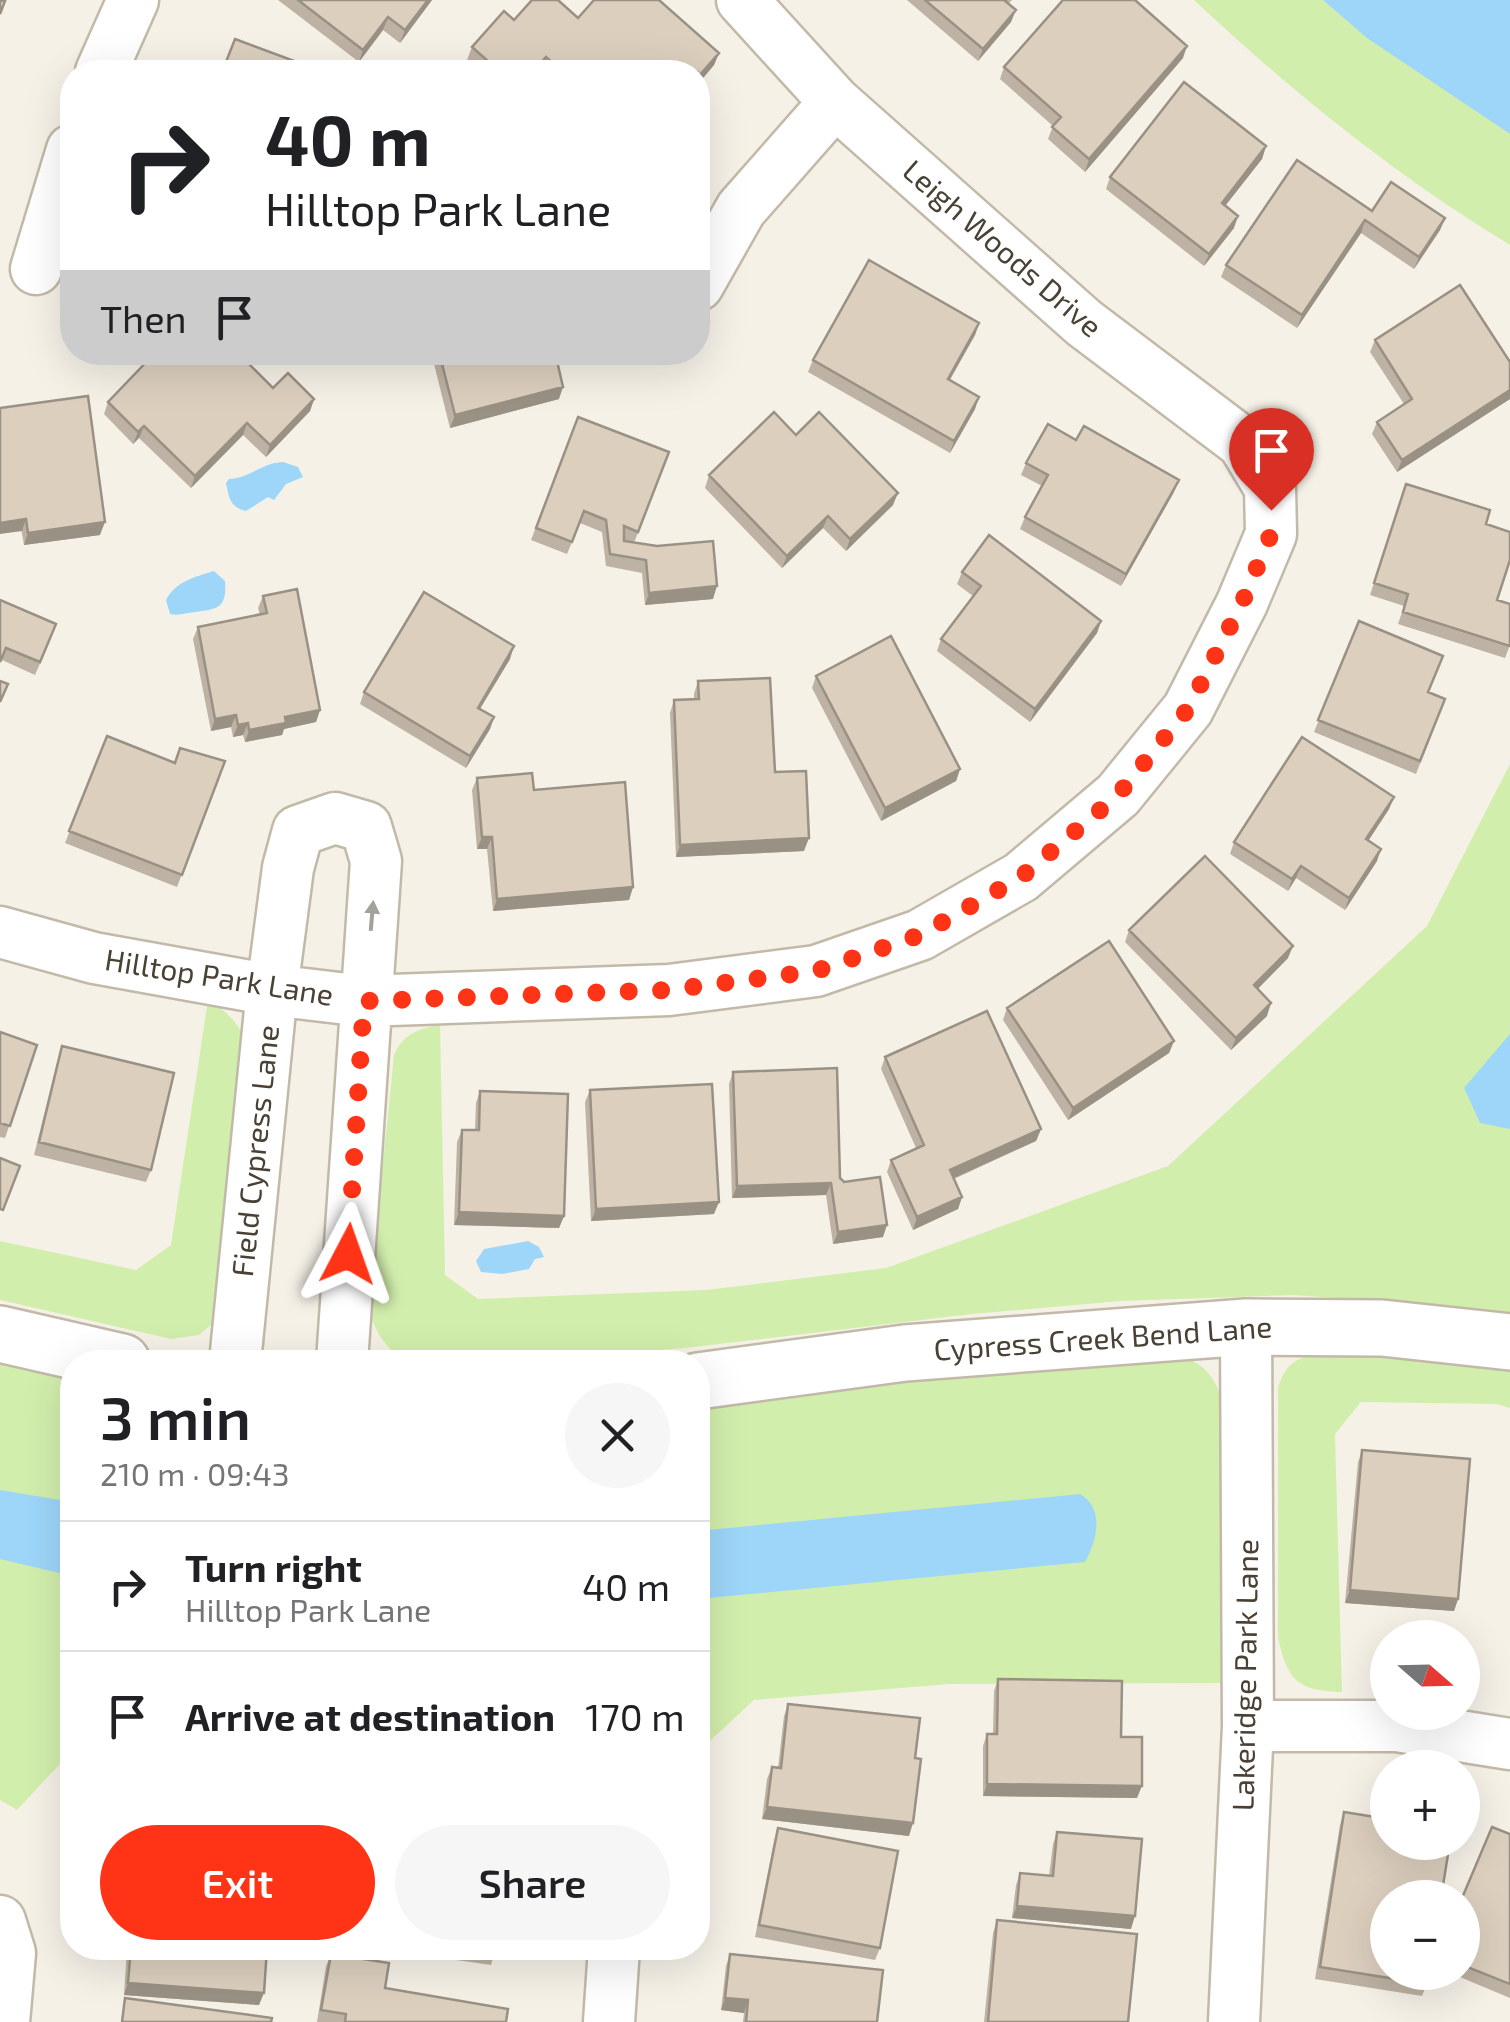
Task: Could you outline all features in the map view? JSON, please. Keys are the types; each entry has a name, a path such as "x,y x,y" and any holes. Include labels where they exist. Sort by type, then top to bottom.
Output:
{"street":[{"path":"106,60 133,0"},
{"name":"Leigh Woods Drive","path":"742,0 835,102 1084,324 1243,443 1270,488"},
{"path":"710,264 741,210 835,102"},
{"path":"36,270 60,190"},
{"name":"Hilltop Park Lane","path":"0,932 94,958 272,990 364,1001 669,990 816,971 920,935 1021,877 1118,795 1188,709 1242,603 1271,534 1270,488"},
{"name":"Field Cypress Lane","path":"236,1350 288,868 298,830 335,818 366,828 376,860 343,1350"},
{"name":"Cypress Creek Bend Lane","path":"710,1379 905,1353 1246,1327 1382,1328 1510,1342"},
{"name":"Lakeridge Park Lane","path":"1234,2022 1248,1726 1246,1327"},
{"path":"0,1334 70,1350"},
{"path":"1248,1726 1396,1726 1510,1744"},
{"path":"0,1922 10,1953 4,2022"},
{"path":"609,2022 613,1960"}],"green space":[{"path":"1194,0 1510,0 1510,245 1346,131"},
{"path":"1510,764 1510,1312 1295,1295 1121,1301 662,1350 391,1350 368,1311 394,1055 402,1042 425,1028 440,1025 445,1275 478,1299 706,1290 886,1268 1168,1166 1427,926"},
{"path":"208,1000 235,1022 250,1052 218,1319 199,1335 171,1339 0,1300 0,1241 136,1270 171,1245"},
{"path":"1323,1352 1510,1365 1510,1408 1497,1404 1361,1402 1335,1434 1342,1692 1314,1689 1296,1680 1285,1664 1278,1637 1278,1388 1294,1362"},
{"path":"1182,1356 1206,1370 1220,1394 1222,1683 950,1684 754,1700 710,1741 710,1402 973,1373"},
{"path":"0,1359 60,1372 60,1764 17,1810 0,1800"}],"water":[{"path":"1323,0 1510,0 1510,134 1367,38"},
{"path":"283,462 298,467 303,477 286,484 274,500 268,497 246,511 233,504 226,483 229,479"},
{"path":"214,571 225,581 219,605 203,611 170,614 166,600 175,588"},
{"path":"1510,1034 1510,1129 1480,1123 1464,1088"},
{"path":"528,1241 539,1247 544,1257 535,1259 529,1269 502,1274 481,1272 476,1261 484,1249"},
{"path":"0,1490 60,1500 60,1573 0,1559"},
{"path":"1080,1494 1096,1516 1093,1544 1085,1562 710,1598 710,1530"}],"building":[{"path":"298,0 428,0 405,30 388,17 363,50"},
{"path":"532,0 558,0 578,18 594,0 659,0 719,53 710,63 710,60 546,57 487,60 472,47 504,11 514,20"},
{"path":"925,0 1006,0 1016,10 983,49"},
{"path":"1063,0 1135,0 1187,46 1089,159 1052,127 1061,117 1004,67"},
{"path":"235,39 292,60 227,60"},
{"path":"1184,82 1266,146 1222,203 1238,216 1209,254 1110,177"},
{"path":"1297,160 1372,211 1391,182 1445,218 1419,257 1365,220 1302,315 1226,265"},
{"path":"869,260 979,323 948,379 979,397 954,441 813,360"},
{"path":"1460,285 1510,362 1510,390 1402,460 1377,422 1412,399 1375,340"},
{"path":"144,365 250,365 273,388 288,373 314,399 270,445 247,423 195,476 144,426 138,432 108,402"},
{"path":"442,365 558,365 563,387 455,415"},
{"path":"88,396 105,522 28,533 26,519 0,523 0,408"},
{"path":"774,412 796,435 819,412 898,493 850,539 828,516 787,556 709,475"},
{"path":"578,417 669,452 638,532 624,526 624,541 657,546 713,541 717,586 649,593 646,560 610,554 606,520 584,511 572,542 536,528"},
{"path":"1048,424 1076,440 1084,426 1179,480 1126,574 1025,517 1048,475 1026,463"},
{"path":"1406,484 1490,510 1486,524 1510,532 1510,560 1497,600 1510,604 1510,646 1403,612 1408,594 1374,583"},
{"path":"989,535 1101,621 1035,709 941,639 981,586 962,572"},
{"path":"297,589 320,710 285,717 286,723 249,730 248,723 238,725 236,715 215,719 198,627 267,613 263,596"},
{"path":"424,592 514,646 478,708 494,717 470,756 364,692"},
{"path":"0,600 56,624 40,662 6,648 0,662"},
{"path":"1359,621 1443,656 1428,692 1445,699 1420,761 1318,720"},
{"path":"891,636 960,769 885,808 816,676"},
{"path":"770,678 775,772 806,771 809,838 680,845 674,700 699,699 698,681"},
{"path":"0,681 8,684 0,702"},
{"path":"107,736 175,763 180,748 225,761 182,875 69,831"},
{"path":"1302,737 1394,797 1366,839 1381,849 1349,898 1301,866 1292,879 1234,842"},
{"path":"532,773 534,790 625,782 633,887 497,899 492,837 482,837 477,778"},
{"path":"1205,856 1293,946 1254,985 1271,1003 1236,1038 1129,930"},
{"path":"1109,941 1174,1041 1073,1108 1007,1008"},
{"path":"987,1011 1041,1129 950,1170 962,1197 917,1217 891,1160 924,1145 885,1057"},
{"path":"0,1032 37,1045 10,1126 0,1123"},
{"path":"62,1046 174,1073 151,1170 39,1142"},
{"path":"837,1068 840,1178 844,1182 880,1177 887,1225 838,1232 831,1183 737,1186 733,1072"},
{"path":"712,1084 719,1202 596,1209 590,1090"},
{"path":"480,1091 568,1094 564,1216 459,1212 462,1130 479,1130"},
{"path":"0,1158 20,1166 3,1210 0,1209"},
{"path":"1362,1450 1470,1459 1458,1599 1350,1590"},
{"path":"998,1679 1122,1681 1121,1737 1142,1737 1142,1786 987,1784 987,1734 997,1734"},
{"path":"788,1704 920,1718 915,1758 921,1759 913,1823 767,1807 772,1767 781,1768"},
{"path":"1344,1812 1370,1816 1370,1860 1447,1860 1444,1880 1370,1880 1370,1975 1320,1967"},
{"path":"1492,1827 1510,1834 1510,1984 1480,1972 1480,1880 1470,1880"},
{"path":"778,1828 898,1851 880,1948 759,1925"},
{"path":"1057,1832 1142,1839 1135,1916 1017,1906 1020,1873 1053,1876"},
{"path":"997,1920 1137,1934 1128,2022 988,2022"},
{"path":"730,1954 883,1970 877,2022 746,2022 748,2000 725,1998"},
{"path":"130,1960 266,1960 264,1993 128,1983"},
{"path":"330,1960 389,1963 385,1988 508,2009 506,2022 345,2022 346,2014 321,2010"},
{"path":"125,1998 272,2018 271,2022 122,2022"}],"route":[{"path":"348,1254 364,1001 669,990 816,971 920,935 1021,877 1118,795 1188,709 1242,603 1271,534 1271,510"}]}
